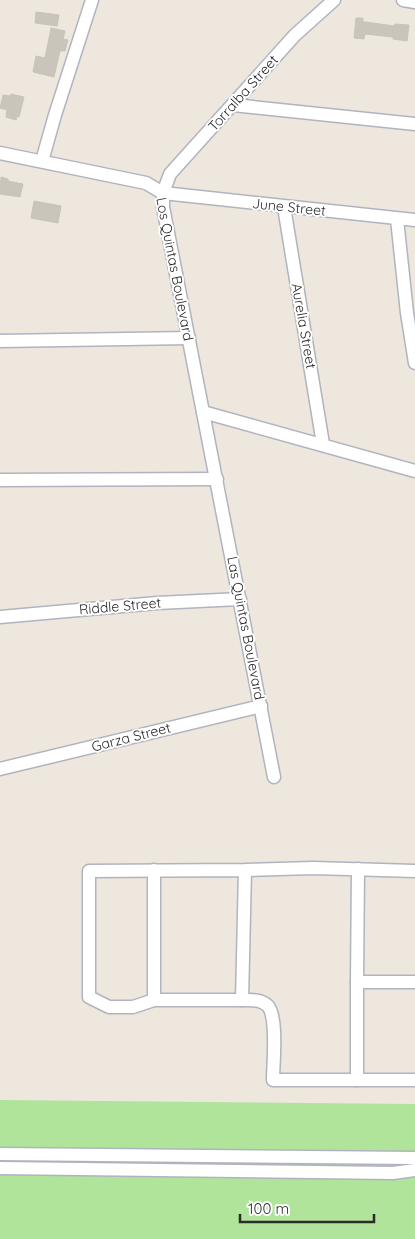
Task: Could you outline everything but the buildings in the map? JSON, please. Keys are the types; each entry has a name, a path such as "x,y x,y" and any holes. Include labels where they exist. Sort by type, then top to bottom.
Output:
{"street":[{"path":"42,161 92,0"},
{"name":"Torralba Street","path":"163,193 170,174 295,35 334,0"},
{"path":"402,0 415,2"},
{"path":"233,105 415,124"},
{"name":"Los Quintas Boulevard","path":"0,153 146,184 163,193 163,207 217,479"},
{"name":"June Street","path":"163,193 415,220"},
{"name":"Aurelia Street","path":"284,207 323,444"},
{"path":"397,218 407,313 415,363"},
{"path":"0,341 189,338"},
{"path":"204,412 415,471"},
{"path":"0,480 217,479"},
{"name":"Las Quintas Boulevard","path":"217,479 274,777"},
{"name":"Riddle Street","path":"0,617 157,603 240,599"},
{"name":"Garza Street","path":"0,769 261,706"},
{"path":"415,871 313,868 90,871 88,956 89,997 109,1007 133,1007 154,1000 257,1000 268,1006 273,1018 273,1080 415,1080"},
{"path":"357,1080 358,869"},
{"path":"154,870 154,1000"},
{"path":"242,1000 246,870"},
{"path":"357,982 415,982"},
{"path":"0,1154 415,1158"},
{"path":"48,1155 48,1169"},
{"path":"143,1156 143,1170"},
{"path":"241,1157 241,1171"},
{"path":"348,1158 348,1173"},
{"path":"0,1168 348,1173 393,1173 415,1170"}],"green space":[{"path":"0,1100 415,1104 415,1239 0,1239"}]}
